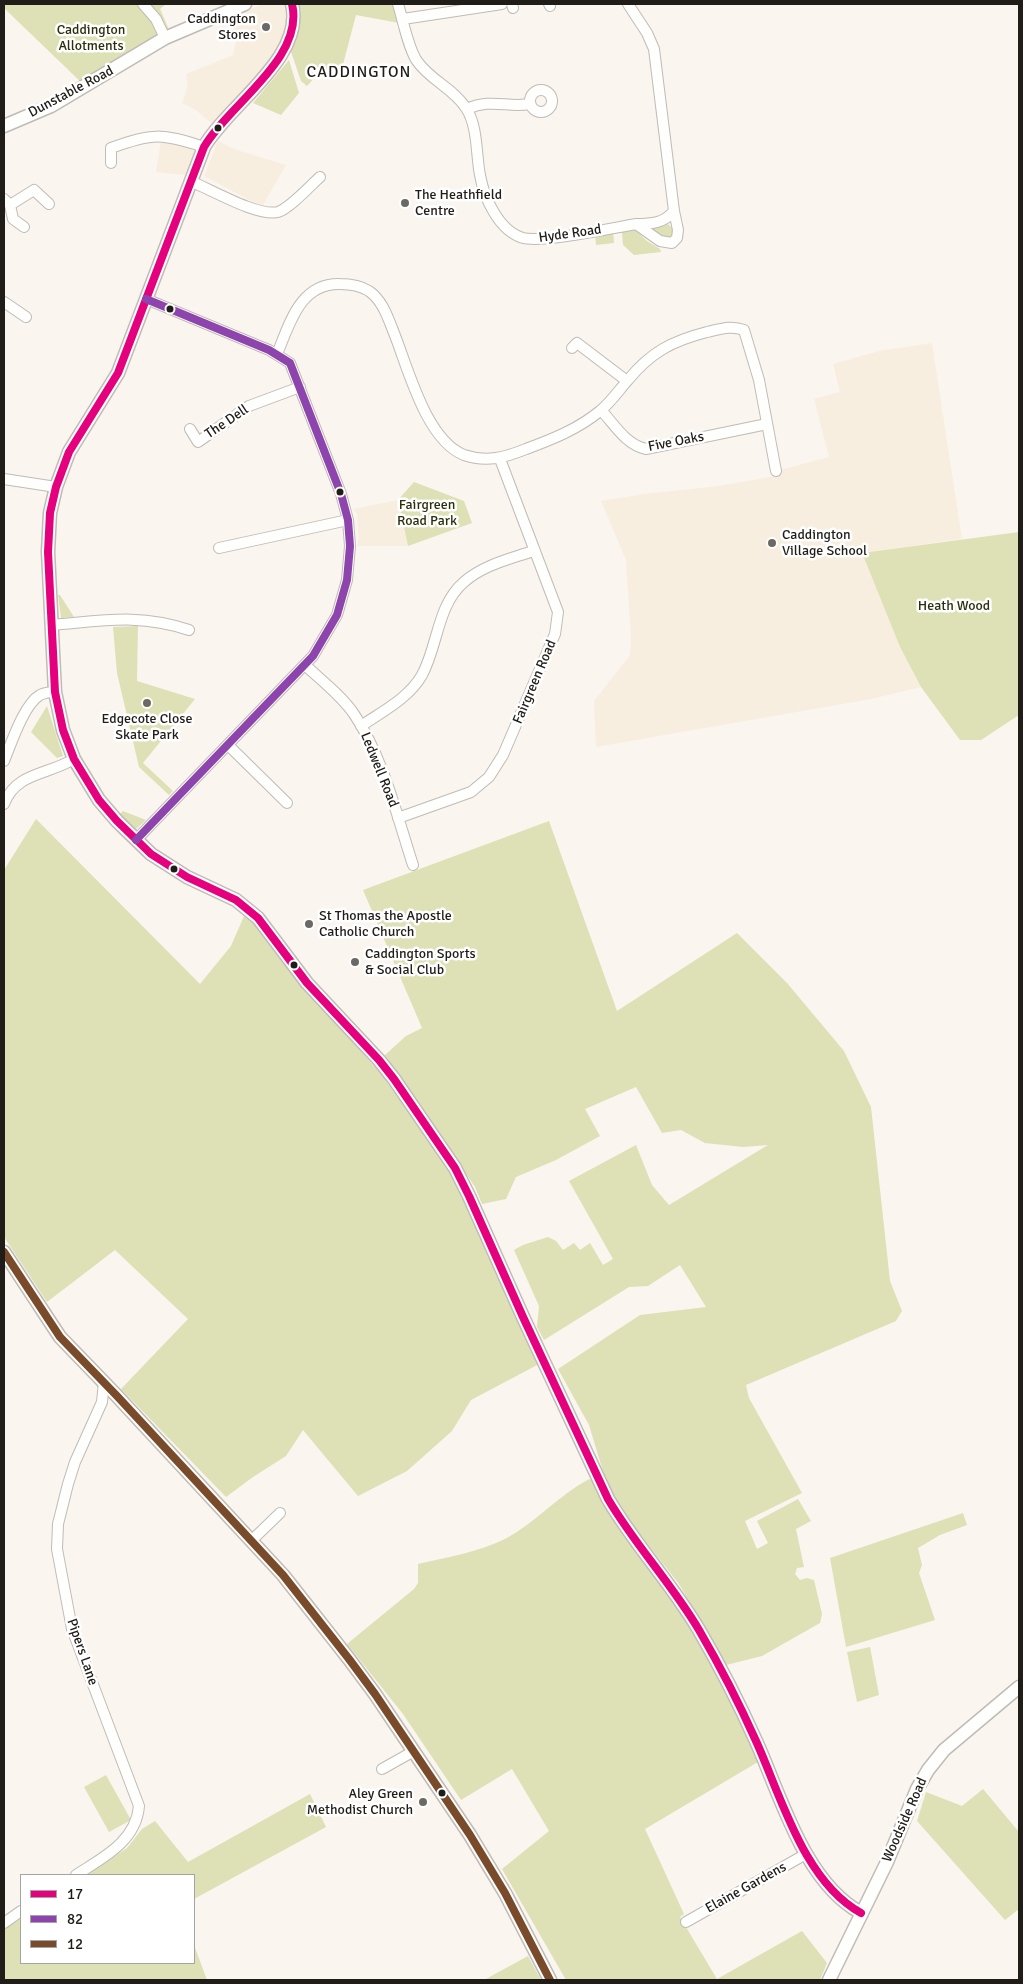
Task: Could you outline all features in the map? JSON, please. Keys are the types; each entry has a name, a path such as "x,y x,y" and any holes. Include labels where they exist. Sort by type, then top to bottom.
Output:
{"street":[{"path":"143,4 156,18 166,38"},
{"name":"Dunstable Road","path":"4,126 51,106 166,38 245,4"},
{"path":"292,4 293,25 285,49 255,86 223,119 204,147 118,373 107,395 74,443 56,487 50,513 48,539 55,692 63,730 74,759 99,800 136,840 170,868 236,900 258,918 307,983 379,1060 455,1168 608,1499 633,1538 682,1601 712,1652 744,1714 790,1823 806,1854 840,1898 860,1913"},
{"name":"Hyde Road","path":"398,4 416,61 434,79 453,93 467,109 472,122 483,190 491,207 512,233 535,239 636,224 652,224 667,219 674,211"},
{"path":"403,19 502,4"},
{"path":"628,4 647,33 654,49 678,230 677,238 672,243 660,241 636,224"},
{"path":"467,109 489,102 517,107 530,104"},
{"path":"111,163 111,148 144,137 161,136 204,147"},
{"path":"190,181 265,212 283,209 320,177"},
{"path":"297,181 306,190"},
{"path":"24,227 10,223 7,202 34,190 49,204"},
{"path":"277,354 297,306 314,290 331,284 351,284 357,286 369,292 384,308 427,416 445,442 464,455 500,459 563,434 601,410 627,381 658,352 680,339 734,326 747,326 776,471"},
{"path":"136,840 305,665 330,630 342,598 349,563 348,520 341,494 324,455 290,363 277,354 146,299"},
{"path":"4,302 26,317"},
{"path":"577,343 627,381"},
{"name":"The Dell","path":"190,429 198,442 249,406 300,387"},
{"name":"Five Oaks","path":"601,410 630,443 637,448 646,450 767,424"},
{"name":"Fairgreen Road","path":"398,818 471,792 490,777 503,755 555,634 558,612 500,459"},
{"path":"4,479 56,487"},
{"path":"219,548 348,520"},
{"path":"361,726 407,695 421,676 430,659 438,628 450,600 462,583 477,572 534,551"},
{"path":"52,626 131,618 156,620 188,630"},
{"name":"Ledwell Road","path":"305,665 340,698 361,726 371,745 414,865"},
{"path":"4,761 20,723 36,698 41,694 55,692"},
{"path":"228,745 286,803"},
{"path":"4,804 13,787 28,778 61,767 74,759"},
{"path":"4,1252 51,1326 284,1576 375,1694 470,1835 505,1893 550,1980"},
{"name":"Pipers Lane","path":"78,1874 106,1855 128,1835 136,1821 139,1806 72,1629 57,1549 58,1524 70,1476 102,1402 104,1382"},
{"path":"102,1402 117,1396"},
{"path":"251,1542 280,1513"},
{"name":"Woodside Road","path":"829,1980 860,1913 887,1862 917,1789 928,1770 944,1750 1019,1687"},
{"path":"382,1769 414,1751"},
{"name":"Elaine Gardens","path":"686,1922 806,1854"},
{"path":"4,1923 20,1912"}],"shaded area":[{"path":"263,4 284,4 286,19 282,42 274,55 212,124 196,110 182,103 188,85 186,74 233,55 237,38 229,18"},
{"path":"161,141 192,149 195,153 185,175 156,172"},
{"path":"218,141 237,150 286,165 263,205 251,201 204,176"},
{"name":"Caddington Village School","path":"932,343 962,539 862,553 900,647 921,687 871,699 596,747 594,701 630,655 631,638 626,560 601,501 644,494 719,486 776,476 776,471 829,457 814,399 840,392 833,364 879,351"},
{"path":"398,500 408,546 357,546 359,538 357,513 353,509"}],"green space":[{"name":"Caddington Allotments","path":"4,4 166,4 160,9 170,32 85,86 4,8"},
{"path":"297,4 392,4 399,23 356,15 341,72 325,74 320,72 307,86 301,81 289,46 292,33 298,32 301,10"},
{"path":"289,60 299,93 281,115 253,103"},
{"path":"668,224 674,230 674,239 661,240 650,227"},
{"path":"635,230 660,249 661,252 634,255 623,245 622,232"},
{"path":"613,231 614,243 596,245 595,234"},
{"name":"Fairgreen Road Park","path":"414,482 464,501 472,523 408,546 398,500"},
{"name":"Heath Wood","path":"1019,532 1019,715 981,740 960,740 921,687 900,647 862,553"},
{"path":"58,595 60,595 74,617 61,618"},
{"path":"138,626 137,681 195,699 143,763 173,791 169,795 139,767 117,673 113,627"},
{"path":"47,706 63,756 57,758 31,732"},
{"path":"123,811 146,820 135,830 118,816"},
{"path":"36,819 200,984 231,946 244,916 252,922 282,962 381,1074 448,1167 470,1209 539,1364 471,1400 452,1431 407,1471 358,1496 303,1430 286,1456 226,1497 121,1389 188,1319 115,1250 47,1302 4,1237 4,870"},
{"path":"549,821 617,1011 737,933 787,983 844,1051 871,1107 890,1281 902,1311 896,1321 746,1385 749,1398 802,1493 745,1521 757,1549 768,1543 757,1521 798,1499 811,1521 796,1529 804,1567 797,1568 795,1574 800,1580 807,1578 814,1580 822,1614 820,1623 762,1656 726,1665 679,1584 619,1508 608,1488 589,1425 558,1369 640,1315 706,1307 680,1265 648,1286 629,1287 544,1340 537,1327 539,1306 514,1250 548,1237 556,1241 563,1250 574,1243 580,1250 590,1243 603,1265 613,1259 569,1181 636,1145 652,1185 669,1205 768,1145 743,1147 705,1143 681,1130 662,1133 636,1087 585,1109 600,1136 556,1160 516,1177 506,1199 482,1204 475,1187 385,1055 406,1036 422,1028 363,890"},
{"path":"589,1479 593,1481 618,1528 684,1613 723,1683 758,1762 645,1829 684,1914 680,1917 717,1979 802,1931 827,1963 820,1980 566,1980 502,1869 549,1831 512,1769 461,1800 403,1714 347,1644 414,1589 418,1583 418,1564 475,1551 497,1543 518,1532 578,1485"},
{"path":"963,1513 967,1525 940,1535 918,1548 922,1565 919,1573 935,1620 846,1647 830,1558"},
{"path":"870,1647 879,1695 857,1702 847,1652"},
{"path":"106,1775 131,1820 109,1832 84,1787"},
{"path":"983,1789 1019,1832 1019,1909 1005,1920 917,1821 926,1792 962,1806"},
{"path":"310,1794 326,1827 195,1898 195,1874 88,1874 127,1848 142,1829 155,1821 188,1862"},
{"path":"20,1920 20,1964 195,1964 195,1948 207,1980 4,1980 4,1929"},
{"path":"528,1956 541,1980 484,1980"}],"transit line":[{"name":"17","path":"292,4 293,24 287,43 276,62 215,131 204,147 118,373 69,452 56,487 50,513 48,552 55,692 63,730 74,759 99,800 117,821 151,854 187,877 236,900 258,918 307,983 379,1060 394,1079 455,1168 608,1499 688,1613 707,1644 743,1713 796,1836 809,1859 824,1881 841,1899 861,1913"},
{"name":"82","path":"136,840 313,656 337,615 347,580 350,546 348,520 341,494 290,363 269,350 146,299"},
{"name":"12","path":"4,1252 60,1337 283,1575 349,1659 375,1694 470,1835 505,1893 550,1980"}],"place":[{"name":"Caddington Stores","path":"266,27"},
{"name":"The Heathfield Centre","path":"405,203"},
{"name":"Caddington Village School","path":"772,543"},
{"name":"Edgecote Close Skate Park","path":"147,703"},
{"name":"St Thomas the Apostle Catholic Church","path":"309,924"},
{"name":"Caddington Sports & Social Club","path":"355,962"},
{"name":"Aley Green Methodist Church","path":"423,1802"}],"district":[{"name":"CADDINGTON","path":"359,73"}]}
